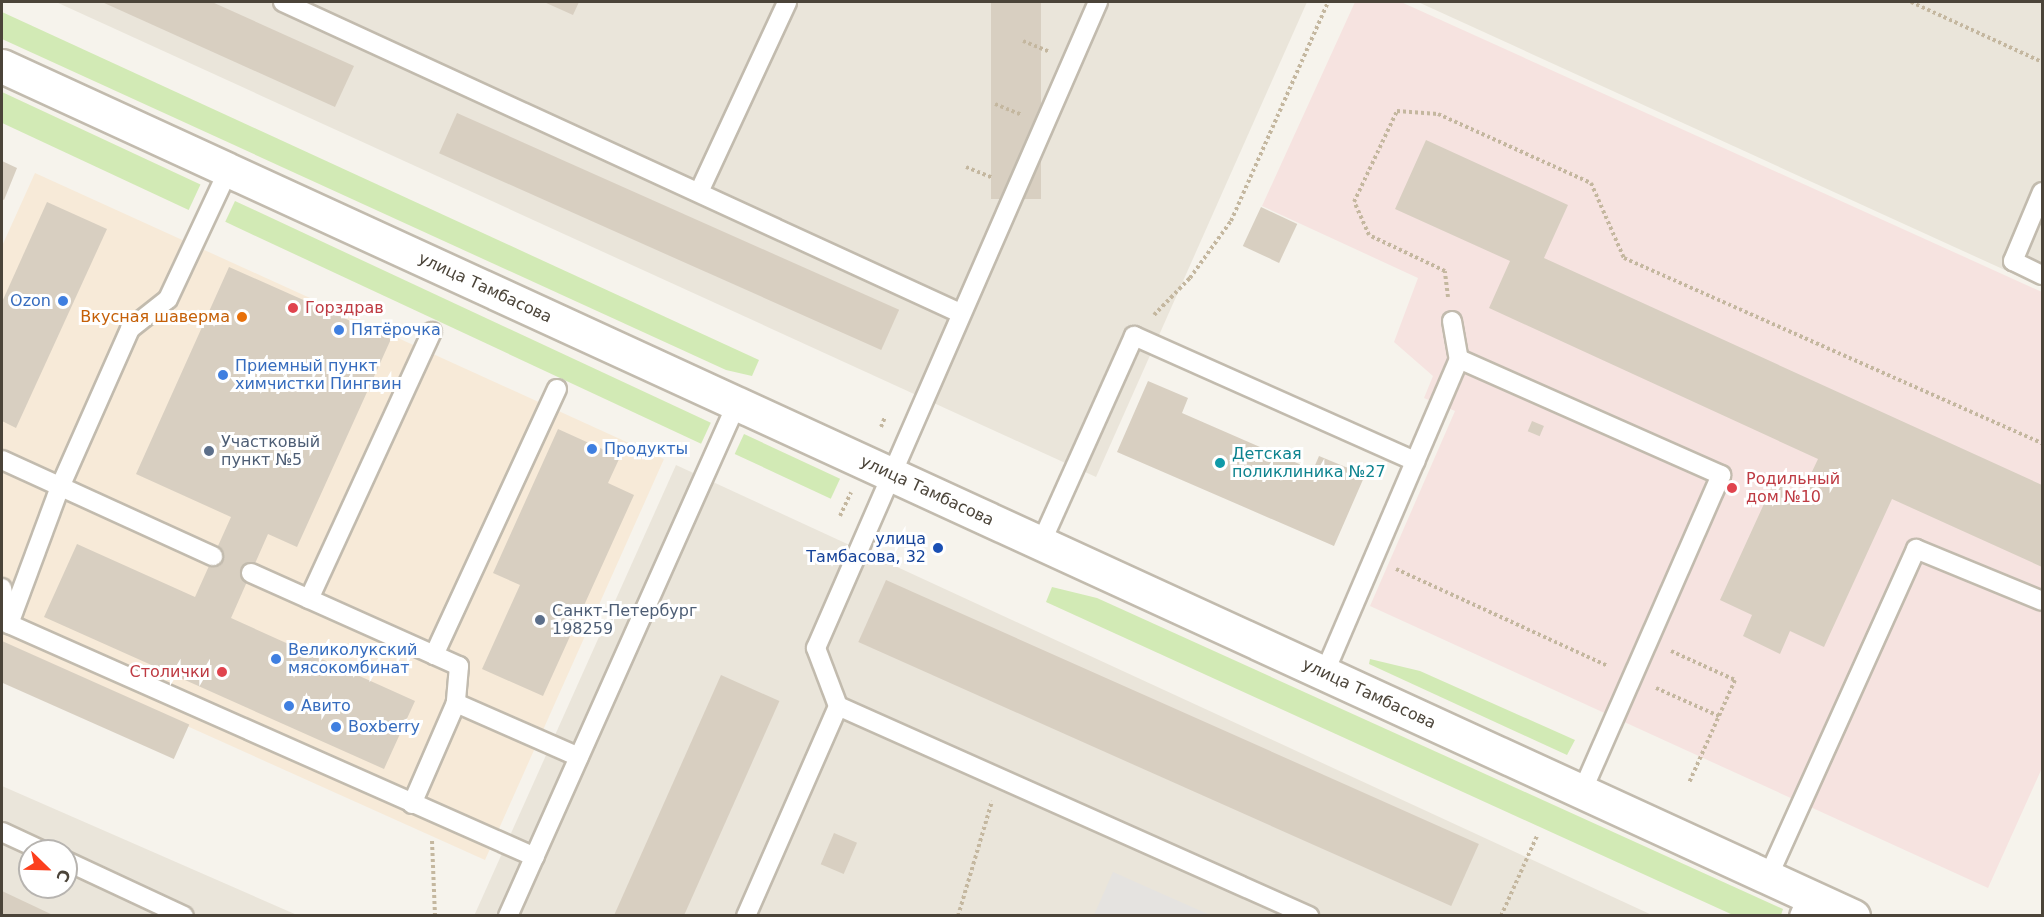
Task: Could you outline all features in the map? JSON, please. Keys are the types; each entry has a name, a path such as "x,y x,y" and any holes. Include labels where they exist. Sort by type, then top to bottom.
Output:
{"street":[{"name":"улица Тамбасова","path":"2,66 1768,877 1803,905 1853,915"}],"lane":[{"path":"283,2 960,313"},
{"path":"699,192 787,2"},
{"path":"746,915 838,706 816,648 893,475 960,313 1098,2"},
{"path":"9,624 60,487 130,330 168,299 228,171"},
{"path":"2043,192 2013,261 2043,275"},
{"path":"1324,674 1459,359 1452,321"},
{"path":"309,599 432,332"},
{"path":"1041,543 1134,336 1415,461"},
{"path":"1459,359 1721,475 1582,791"},
{"path":"434,655 557,389"},
{"path":"508,915 736,403"},
{"path":"2,460 213,556"},
{"path":"1768,877 1916,549 2043,601"},
{"path":"251,573 459,666 456,703 412,804"},
{"path":"2,588 9,624"},
{"path":"9,624 535,857"},
{"path":"456,703 579,758"},
{"path":"838,706 1309,915"},
{"path":"2,832 18,839"},
{"path":"78,866 184,915"}],"path":[{"path":"1134,336 1190,278 1231,221 1328,2"},
{"path":"1911,2 2043,62"},
{"path":"1452,321 1445,271 1369,235 1354,202 1397,111 1438,114 1591,183 1624,258 2043,443"},
{"path":"840,516 855,484"},
{"path":"1388,565 1719,716"},
{"path":"1689,783 1735,680 1693,662"},
{"path":"958,915 1002,779"},
{"path":"431,812 435,915"},
{"path":"1501,915 1537,836"}],"shaded area":[{"path":"56,2 1307,2 1096,477"},
{"name":"Родильный дом №10","path":"1355,2 1401,2 2042,292 2042,768 1988,888 1370,606 1455,411 1424,398 1433,376 1394,342 1418,278 1262,206"},
{"path":"1418,2 2042,2 2042,287"},
{"path":"35,173 664,459 485,860 2,643 2,246"},
{"path":"676,465 1652,915 474,916"},
{"path":"2,786 297,915 2,915"},
{"path":"1113,872 1210,915 1094,915"}],"green space":[{"path":"2,12 759,360 752,376 726,370 2,39"},
{"path":"2,92 200,185 189,210 2,123"},
{"path":"235,201 711,423 701,444 225,222"},
{"path":"744,434 840,479 831,499 735,454"},
{"path":"1052,587 1097,598 1783,909 1781,915 1733,915 1046,602"},
{"path":"1370,659 1420,671 1575,740 1567,755 1369,664"}],"building":[{"path":"102,2 212,2 354,66 335,107"},
{"path":"544,2 579,2 573,15"},
{"path":"991,2 1041,2 1041,199 991,199"},
{"path":"457,113 899,310 881,350 439,153"},
{"path":"1426,140 1568,205 1544,258 2042,485 2042,567 1892,499 1824,647 1790,631 1780,654 1743,636 1752,615 1720,600 1774,482 1801,495 1818,459 1489,308 1510,261 1395,209"},
{"path":"2,161 17,168 4,200 2,199"},
{"path":"47,202 107,229 16,428 2,421 2,302"},
{"path":"1261,207 1297,224 1279,263 1243,246"},
{"path":"229,267 391,339 297,547 268,534 231,618 415,701 384,769 44,617 77,544 195,597 231,517 136,474"},
{"name":"Детская поликлиника №27","path":"1148,381 1188,398 1182,413 1313,470 1319,456 1365,475 1334,546 1117,452"},
{"path":"1532,421 1544,426 1540,436 1528,431"},
{"path":"558,429 620,457 608,483 634,495 543,696 482,669 520,585 493,573"},
{"path":"886,580 1479,844 1451,906 858,642"},
{"path":"2,641 189,724 174,759 2,683"},
{"path":"721,675 779,701 684,916 614,916"},
{"path":"834,833 857,843 844,874 821,864"},
{"path":"2,891 55,916 2,916"}],"place":[{"name":"Ozon","path":"63,301"},
{"name":"Горздрав","path":"293,308"},
{"name":"Вкусная шаверма","path":"242,317"},
{"name":"Пятёрочка","path":"339,330"},
{"name":"Приемный пункт химчистки Пингвин","path":"223,375"},
{"name":"Продукты","path":"592,449"},
{"name":"Участковый пункт №5","path":"209,451"},
{"name":"Детская поликлиника №27","path":"1220,463"},
{"name":"Родильный дом №10","path":"1732,488"},
{"name":"улица Тамбасова, 32","path":"938,548"},
{"name":"Санкт-Петербург 198259","path":"540,620"},
{"name":"Великолукский мясокомбинат","path":"276,659"},
{"name":"Столички","path":"222,672"},
{"name":"Авито","path":"289,706"},
{"name":"Boxberry","path":"336,727"}]}
